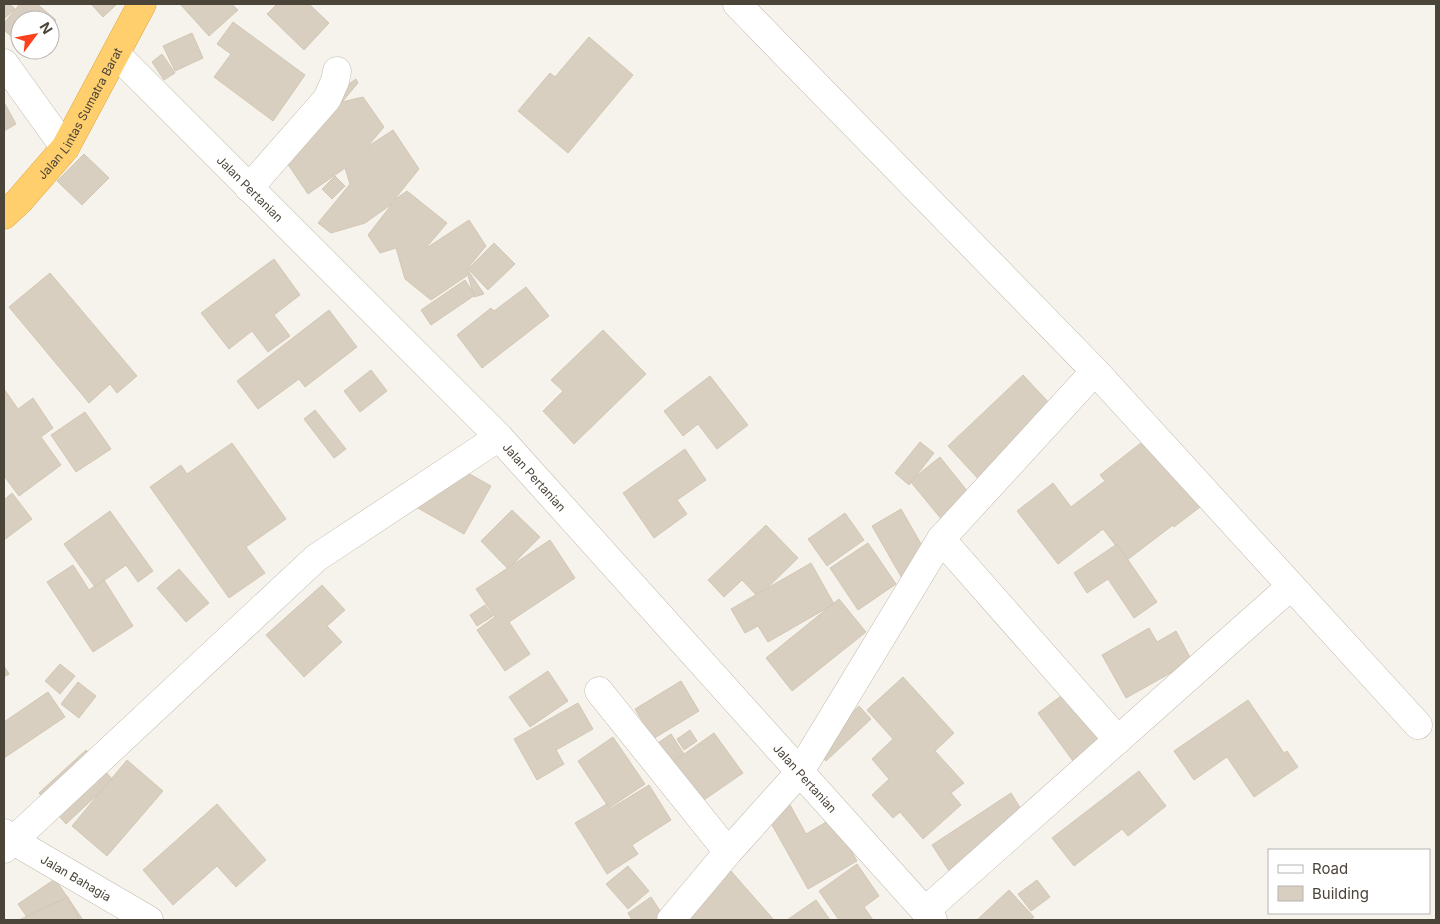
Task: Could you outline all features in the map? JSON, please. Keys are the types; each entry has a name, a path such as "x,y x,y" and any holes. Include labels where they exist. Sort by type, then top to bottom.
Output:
{"highway":[{"name":"Jalan Lintas Sumatra Barat","path":"4,215 65,148 142,4"}],"street":[{"path":"737,4 1095,371 1418,725"},
{"name":"Jalan Pertanian","path":"116,54 499,437 929,916"},
{"path":"4,63 65,148"},
{"path":"249,188 327,99 337,71"},
{"path":"671,920 728,852 799,773 941,538 1095,371"},
{"path":"6,841 316,558 499,437"},
{"path":"941,538 1118,740"},
{"path":"929,916 1118,740 1291,586"},
{"path":"599,691 728,852"},
{"name":"Jalan Bahagia","path":"6,841 149,920"}],"building":[{"path":"4,4 10,4 15,9 10,10 10,14 4,19"},
{"path":"20,4 37,4 44,10 15,10"},
{"path":"91,4 117,4 103,17"},
{"path":"180,4 232,4 238,10 209,36"},
{"path":"277,4 309,4 329,23 304,50 267,14"},
{"path":"10,16 10,35 4,30 4,23"},
{"path":"233,22 305,75 273,121 214,77 231,54 217,44"},
{"path":"192,33 203,58 175,71 163,46"},
{"path":"589,37 633,75 568,153 518,111 550,73 555,77"},
{"path":"162,54 175,73 164,80 152,62"},
{"path":"356,79 358,83 342,102 363,97 384,127 367,147 393,130 419,169 394,200 407,191 447,223 425,249 469,220 486,246 467,269 484,294 474,297 468,275 431,300 405,279 396,248 380,253 368,235 392,204 365,223 331,233 318,223 350,184 345,168 308,194 283,157 330,97"},
{"path":"4,102 16,124 4,131"},
{"path":"84,154 109,178 82,205 57,181"},
{"path":"335,176 345,186 332,199 322,189"},
{"path":"494,243 515,264 488,290 468,269"},
{"path":"274,259 300,295 274,315 290,336 268,352 252,331 229,349 201,313"},
{"path":"50,273 137,376 117,393 110,384 89,403 9,307"},
{"path":"465,280 475,295 431,325 421,310"},
{"path":"526,287 549,316 482,368 457,335 491,308 494,311"},
{"path":"329,310 357,347 305,387 299,379 258,409 237,381"},
{"path":"603,330 646,374 574,444 543,411 563,391 551,380"},
{"path":"371,370 387,391 360,412 344,391"},
{"path":"1023,375 1067,422 991,493 948,446"},
{"path":"710,376 748,425 717,449 698,424 683,436 664,411"},
{"path":"4,389 18,409 33,398 53,428 41,437 61,465 19,496 4,476"},
{"path":"315,410 346,449 334,458 304,419"},
{"path":"85,412 111,449 76,472 51,435"},
{"path":"1151,435 1204,504 1127,560 1103,529 1058,564 1017,511 1053,483 1071,507 1105,481 1100,475"},
{"path":"920,442 934,453 909,485 895,473"},
{"path":"232,443 286,519 246,547 265,573 229,598 150,487 181,465 187,474"},
{"path":"685,449 706,480 677,500 687,514 654,538 623,493"},
{"path":"940,457 976,502 947,526 910,481"},
{"path":"443,459 491,486 464,534 416,507"},
{"path":"12,493 32,519 4,540 4,500"},
{"path":"901,509 932,563 903,580 872,526"},
{"path":"512,510 540,537 508,569 481,541"},
{"path":"110,511 153,571 138,582 126,565 95,587 64,544"},
{"path":"845,513 864,540 827,566 808,539"},
{"path":"766,525 798,558 758,597 742,580 724,597 708,580"},
{"path":"550,540 575,578 509,622 530,654 505,671 477,630 495,617 476,589"},
{"path":"868,543 896,584 858,610 830,568"},
{"path":"1117,544 1157,602 1134,618 1108,579 1087,593 1074,573"},
{"path":"811,563 834,604 768,642 758,626 745,633 731,609"},
{"path":"73,565 89,590 104,580 133,626 93,652 47,582"},
{"path":"179,569 209,603 186,622 157,588"},
{"path":"322,585 345,610 327,626 342,642 304,677 266,635"},
{"path":"839,599 866,632 792,691 766,658"},
{"path":"485,605 493,616 477,626 470,615"},
{"path":"1149,628 1157,642 1176,631 1192,661 1126,698 1102,655"},
{"path":"60,664 75,676 60,694 45,681"},
{"path":"4,666 9,674 4,677"},
{"path":"548,671 568,701 530,727 509,697"},
{"path":"903,677 954,733 935,751 964,783 951,793 961,805 923,839 900,812 893,818 872,795 889,779 872,759 893,739 867,710"},
{"path":"681,681 699,711 653,739 635,709"},
{"path":"78,682 96,696 79,718 61,704"},
{"path":"1072,688 1106,737 1073,761 1038,713"},
{"path":"48,692 65,717 4,758 4,722"},
{"path":"1248,700 1284,753 1287,751 1298,767 1254,797 1227,757 1194,780 1174,751"},
{"path":"578,703 593,729 556,750 564,764 537,780 514,739"},
{"path":"859,706 871,719 826,761 814,749"},
{"path":"690,730 697,741 684,750 677,739"},
{"path":"714,733 743,773 688,811 660,771"},
{"path":"671,734 684,754 659,771 646,751"},
{"path":"613,737 645,784 609,808 578,761"},
{"path":"86,750 113,780 66,824 39,793"},
{"path":"127,760 163,791 107,856 72,826"},
{"path":"1139,771 1166,806 1128,836 1122,829 1074,866 1052,838"},
{"path":"649,785 671,820 632,845 638,854 607,874 575,823 607,804 610,809"},
{"path":"1011,793 1031,825 953,877 932,845"},
{"path":"789,803 806,834 833,818 857,861 808,889 767,816"},
{"path":"217,804 266,860 236,887 217,866 173,905 143,870"},
{"path":"723,862 774,920 666,920"},
{"path":"857,864 879,896 864,907 873,920 839,920 819,891"},
{"path":"628,866 649,891 628,909 606,884"},
{"path":"55,879 83,920 29,920 18,904"},
{"path":"1037,880 1050,897 1031,911 1018,894"},
{"path":"1009,890 1034,917 1030,920 977,920"},
{"path":"68,897 79,920 19,920"},
{"path":"651,897 666,920 632,920 628,913"},
{"path":"816,900 830,920 787,920"}]}
